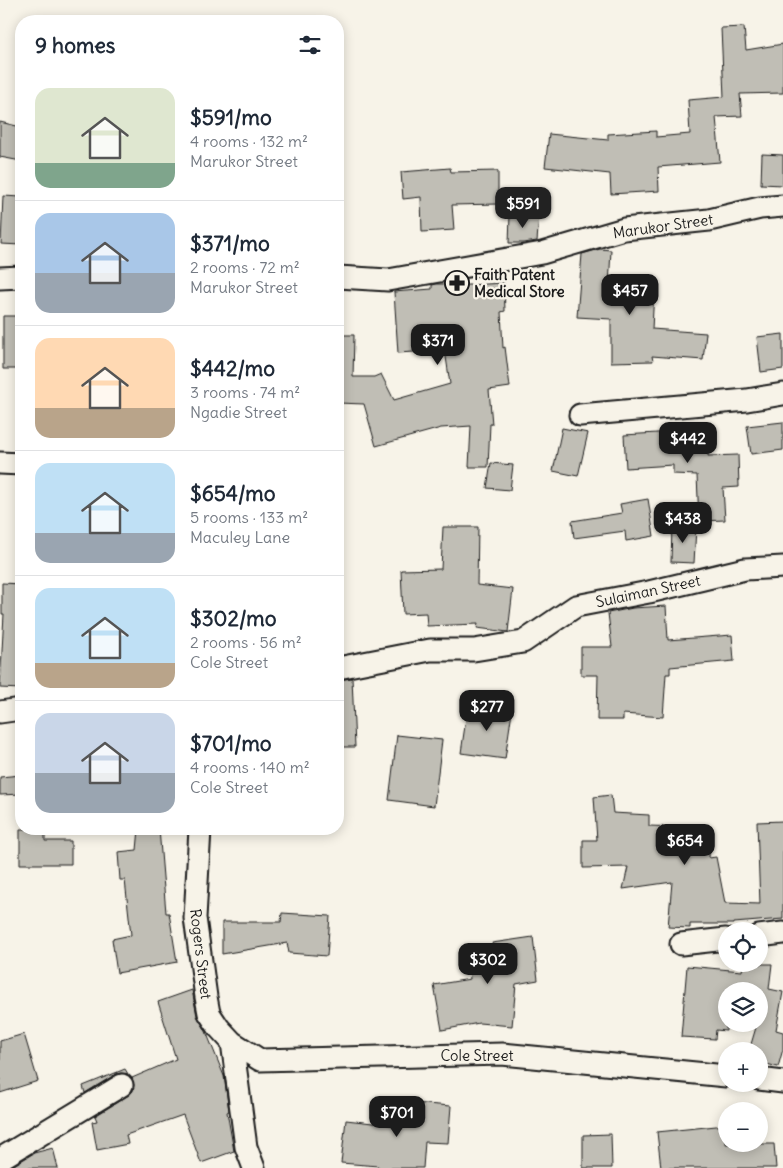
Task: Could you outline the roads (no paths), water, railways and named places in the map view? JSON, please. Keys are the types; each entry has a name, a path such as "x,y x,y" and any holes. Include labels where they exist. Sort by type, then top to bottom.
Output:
{"street":[{"name":"Marukor Street","path":"344,276 388,280 542,253 624,229 709,220 760,208 783,206"},
{"path":"0,278 15,277"},
{"path":"580,415 783,394"},
{"path":"0,463 15,464"},
{"name":"Sulaiman Street","path":"344,667 430,650 474,650 523,642 576,606 649,592 745,569 783,567"},
{"path":"0,712 15,710"},
{"name":"Rogers Street","path":"200,835 195,918 206,997 209,1014 232,1042"},
{"path":"768,935 783,933"},
{"path":"681,944 718,940"},
{"path":"232,1042 246,1147 254,1168"},
{"name":"Cole Street","path":"232,1042 260,1060 502,1054 718,1075"},
{"path":"768,1080 783,1082"},
{"path":"0,1159 122,1085"}],"place":[{"name":"Faith Patent Medical Store","path":"457,283"}]}
